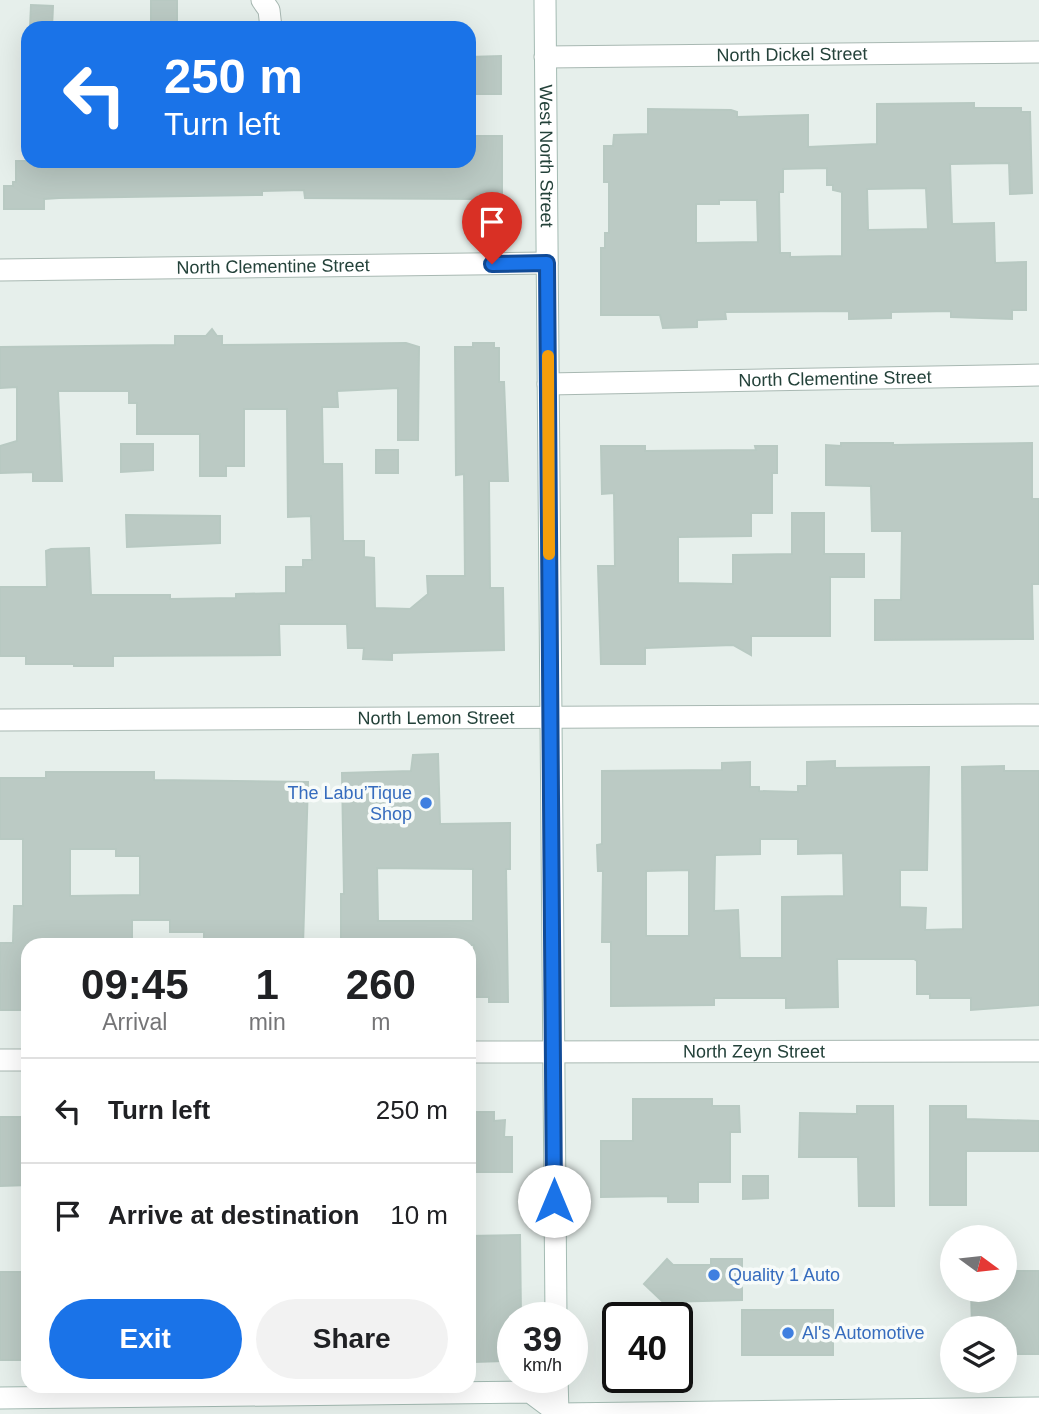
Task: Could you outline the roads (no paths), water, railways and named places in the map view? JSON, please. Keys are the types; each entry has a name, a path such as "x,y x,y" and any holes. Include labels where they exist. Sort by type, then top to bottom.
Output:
{"street":[{"name":"West North Street","path":"545,0 556,1302"},
{"name":"North Dickel Street","path":"545,57 1039,52"},
{"name":"North Clementine Street","path":"0,270 547,263"},
{"name":"North Clementine Street","path":"548,384 1039,374"},
{"name":"North Lemon Street","path":"0,720 1039,715"},
{"name":"North Zeyn Street","path":"476,1052 1039,1051"},
{"path":"0,1060 21,1060"},
{"path":"476,1393 530,1392 558,1414 970,1411 1039,1408"},
{"path":"0,1398 442,1393"},
{"path":"557,1393 558,1414"}],"place":[{"name":"The Labu’Tique Shop","path":"426,803"},
{"name":"Quality 1 Auto","path":"714,1275"},
{"name":"Al's Automotive","path":"788,1333"}]}
